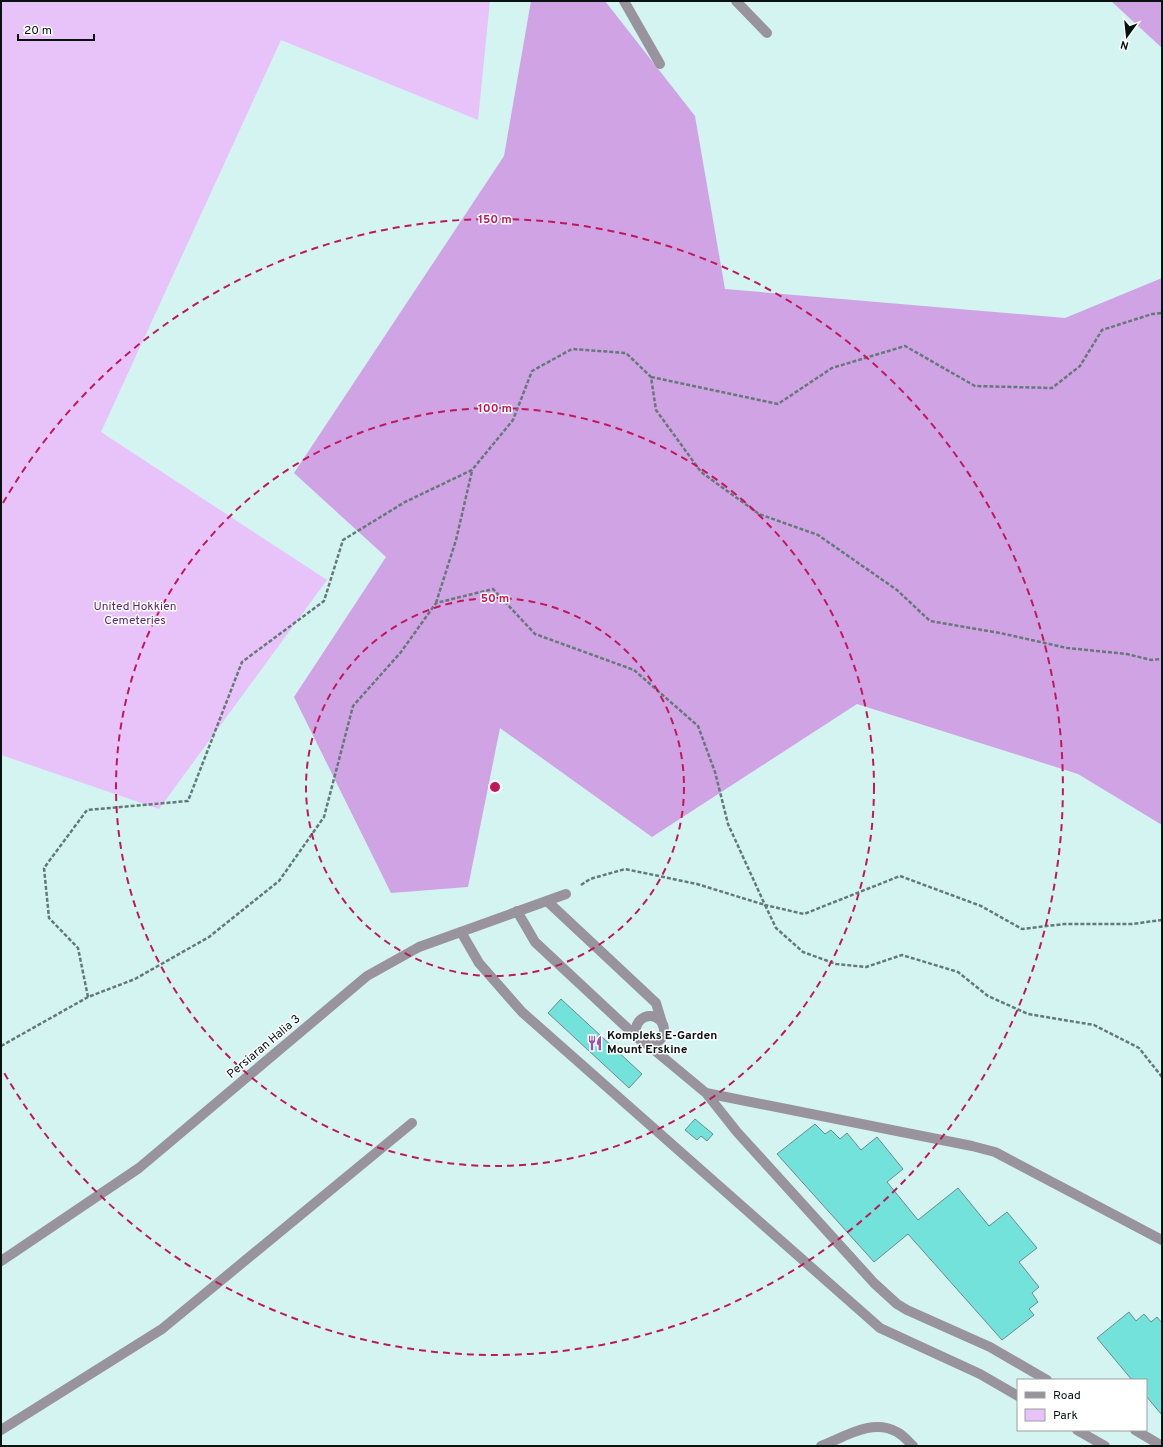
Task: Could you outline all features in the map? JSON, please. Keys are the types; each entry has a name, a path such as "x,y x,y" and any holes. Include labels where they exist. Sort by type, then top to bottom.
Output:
{"street":[{"path":"624,1 660,64"},
{"path":"736,1 767,33"},
{"name":"Persiaran Halia 3","path":"1,1261 139,1168 367,976 419,947 566,894"},
{"path":"547,900 656,1003 664,1031 657,1042 643,1041"},
{"path":"517,911 535,942 643,1041 706,1093 738,1132 874,1283 897,1304 990,1347 1045,1379"},
{"path":"461,932 479,963 522,1012 880,1328 980,1374 1017,1395"},
{"path":"643,1041 636,1031 641,1019 649,1016 654,1017 661,1022 663,1026"},
{"path":"706,1093 972,1146 995,1152 1162,1240"},
{"path":"1,1430 162,1330 412,1123"},
{"path":"821,1446 869,1426 883,1426 898,1432 913,1446"},
{"path":"1080,1431 1105,1446"},
{"path":"1137,1431 1162,1446"}],"path":[{"path":"88,997 78,948 49,918 44,868 87,810 188,801 242,662 324,601 343,540 405,502 472,470 513,420 532,371 572,349 626,353 651,377 778,404 832,368 905,346 975,386 1052,388 1080,366 1102,330 1152,314 1162,313"},
{"path":"651,377 656,410 701,472 758,514 818,535 897,590 930,621 1000,632 1066,648 1127,654 1151,660 1162,659"},
{"path":"1,1046 88,997 135,979 209,937 279,881 324,817 353,706 400,652 436,603 456,540 472,470"},
{"path":"436,603 493,590 535,634 634,670 698,726 715,772 728,824 765,905 776,928 803,952 836,964 866,967 902,955 958,972 988,996 1028,1014 1094,1025 1138,1048 1162,1077"},
{"path":"566,894 590,879 625,869 697,884 765,905 804,914 900,876 981,906 1022,930 1064,924 1132,924 1162,920"}],"green space":[{"name":"United Hokkien Cemeteries","path":"1,1 490,1 478,120 281,40 101,432 327,580 159,809 1,755"}],"shaded area":[{"path":"531,1 605,1 695,116 725,289 1065,318 1162,278 1162,825 1078,774 857,704 652,837 500,728 468,887 391,893 294,697 386,557 294,473 504,156"},
{"path":"1111,1 1162,1 1162,48"}],"building":[{"name":"Kompleks E-Garden Mount Erskine","path":"561,999 642,1074 629,1088 548,1013"},
{"path":"695,1119 713,1134 707,1141 701,1136 697,1140 685,1130"},
{"path":"815,1124 825,1134 831,1130 840,1139 847,1133 861,1150 877,1137 903,1169 887,1182 918,1220 958,1188 989,1226 1007,1212 1037,1248 1019,1262 1039,1287 1032,1293 1038,1302 1029,1309 1034,1315 1002,1340 908,1234 874,1262 777,1154"},
{"path":"1129,1312 1136,1321 1144,1314 1151,1322 1157,1317 1162,1323 1162,1415 1147,1397 1147,1379 1131,1379 1097,1338"}],"place":[{"name":"Kompleks E-Garden Mount Erskine","path":"595,1043"}]}
